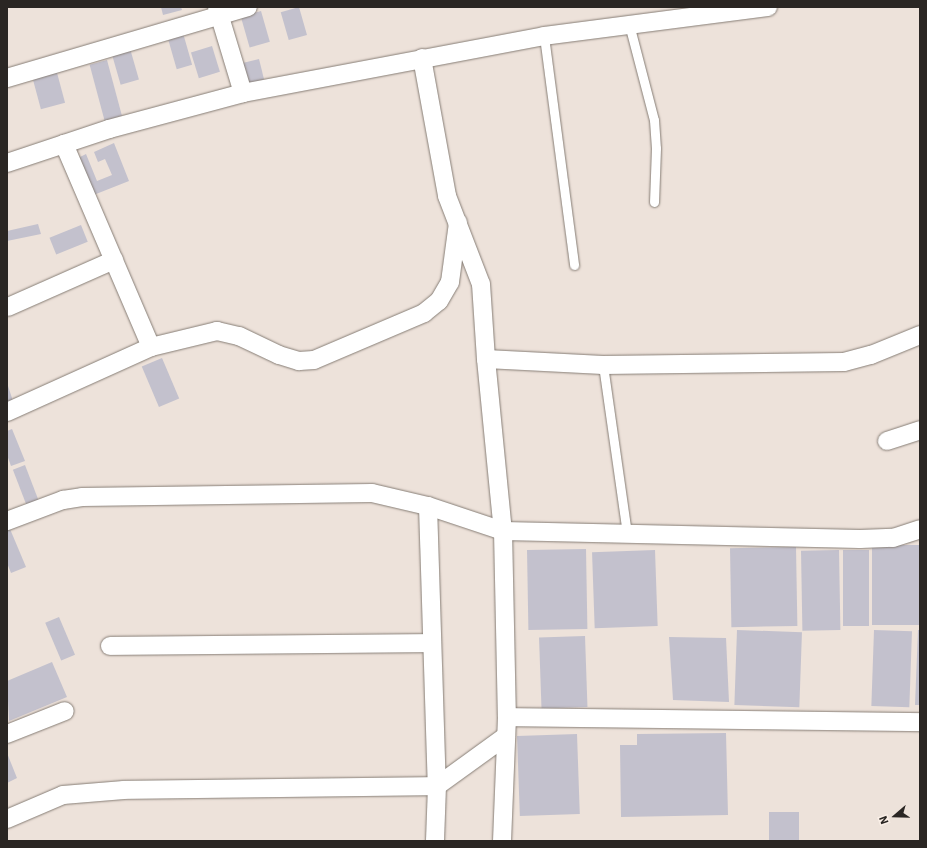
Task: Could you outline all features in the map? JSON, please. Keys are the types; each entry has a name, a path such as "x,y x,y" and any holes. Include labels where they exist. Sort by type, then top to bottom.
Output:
{"street":[{"path":"7,78 218,11 248,7"},
{"path":"7,163 64,144 243,93 544,36 768,7"},
{"path":"218,11 243,93"},
{"path":"422,58 447,196 481,284 486,359 503,531 507,717 502,841"},
{"path":"64,144 151,346"},
{"path":"7,412 151,346 217,331 239,336 279,356 299,361 314,360 424,313 439,301 450,282 458,222"},
{"path":"7,306 114,260"},
{"path":"486,359 604,365 844,362 871,354 920,335"},
{"path":"887,441 920,430"},
{"path":"7,521 63,500 82,497 372,493 428,506 503,531 860,539 893,538 920,529"},
{"path":"428,506 431,643 437,786 435,841"},
{"path":"110,646 431,643"},
{"path":"7,734 65,712"},
{"path":"507,717 920,722"},
{"path":"7,819 63,795 124,790 437,786 506,736"}],"lane":[{"path":"629,24 654,120 656,148 654,202"},
{"path":"544,36 574,265"},
{"path":"604,365 626,533"}],"building":[{"path":"161,7 181,7 182,10 163,15"},
{"path":"299,7 307,35 289,40 281,12"},
{"path":"261,11 270,42 250,48 241,17"},
{"path":"183,33 192,65 177,69 168,37"},
{"path":"129,45 139,80 121,85 111,50"},
{"path":"212,46 220,72 199,78 191,52"},
{"path":"259,59 264,79 244,84 239,64"},
{"path":"107,60 122,116 105,121 90,65"},
{"path":"56,69 65,103 41,109 32,75"},
{"path":"114,143 129,181 91,196 76,159 86,154 97,181 112,175 105,159 98,162 94,152"},
{"path":"38,224 41,234 7,241 7,231"},
{"path":"81,225 88,242 56,254 49,238"},
{"path":"162,358 179,399 159,407 142,367"},
{"path":"7,383 13,401 7,403"},
{"path":"12,429 25,461 11,466 7,455 7,431"},
{"path":"25,465 39,501 27,506 13,470"},
{"path":"10,529 26,567 11,573 7,563 7,530"},
{"path":"872,545 920,545 920,625 872,625"},
{"path":"796,547 797,626 731,627 730,548"},
{"path":"586,549 587,629 528,630 527,550"},
{"path":"655,550 658,626 595,628 592,552"},
{"path":"839,550 840,630 802,631 801,551"},
{"path":"843,550 869,550 869,626 843,626"},
{"path":"59,617 75,655 61,661 45,623"},
{"path":"737,630 802,632 799,707 734,705"},
{"path":"874,630 912,631 909,707 871,706"},
{"path":"918,630 920,630 920,705 915,705"},
{"path":"585,636 587,707 542,709 539,638"},
{"path":"669,637 726,638 729,702 673,700"},
{"path":"52,662 67,697 9,721 7,681"},
{"path":"726,733 728,815 621,817 620,745 637,745 637,734"},
{"path":"577,734 580,814 520,816 517,736"},
{"path":"7,753 17,778 7,783"},
{"path":"769,812 799,812 799,841 769,841"}]}
